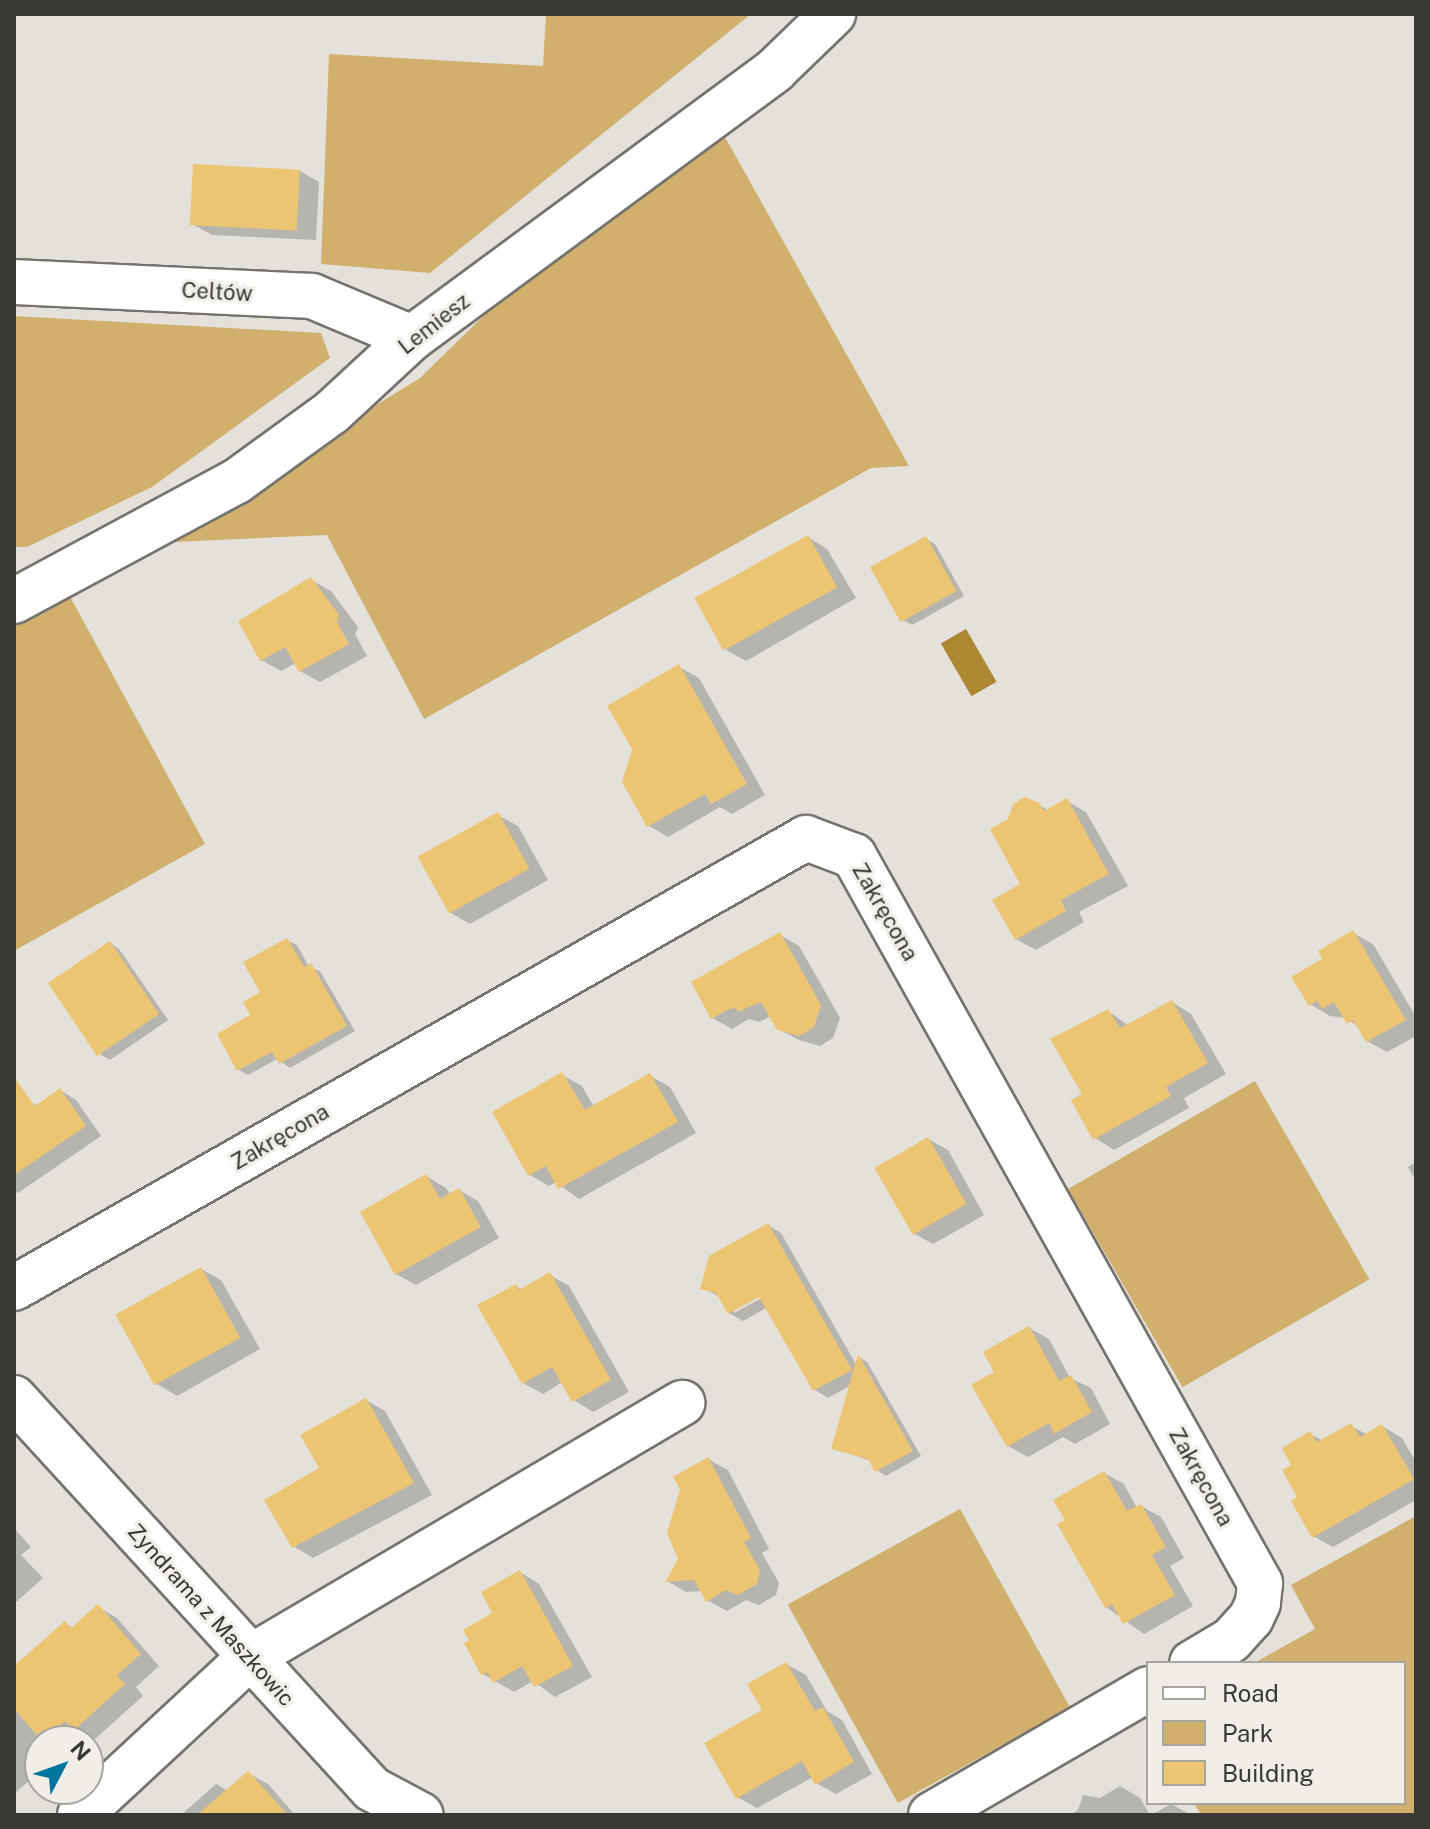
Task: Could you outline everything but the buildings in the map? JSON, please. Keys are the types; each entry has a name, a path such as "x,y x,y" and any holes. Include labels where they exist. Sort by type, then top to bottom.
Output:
{"street":[{"name":"Lemiesz","path":"14,601 237,481 332,412 412,338 775,70 833,14"},
{"name":"Celtów","path":"14,282 312,296 412,338"},
{"name":"Zakręcona","path":"14,1288 806,838 854,856 1260,1583 1258,1603 1251,1618 1231,1640 1195,1661"},
{"name":"Zyndrama z Maszkowic","path":"14,1398 372,1789 421,1815"},
{"path":"80,1815 249,1658 682,1403"},
{"path":"931,1815 1146,1690"}],"green space":[{"path":"546,14 751,14 430,273 321,264 329,54 543,66"},
{"path":"716,121 909,466 871,468 424,719 327,535 152,543 420,378 514,286"},
{"path":"14,316 321,333 330,358 152,487 27,547 14,547"},
{"path":"67,591 205,844 14,951 14,622"},
{"path":"1255,1081 1370,1279 1182,1387 1068,1189"},
{"path":"960,1509 1070,1708 898,1803 788,1605"},
{"path":"1416,1516 1416,1815 1201,1815 1195,1805 1406,1805 1406,1661 1258,1661 1315,1629 1291,1585"}],"shaded area":[{"path":"966,629 996,682 971,696 941,644"}]}
